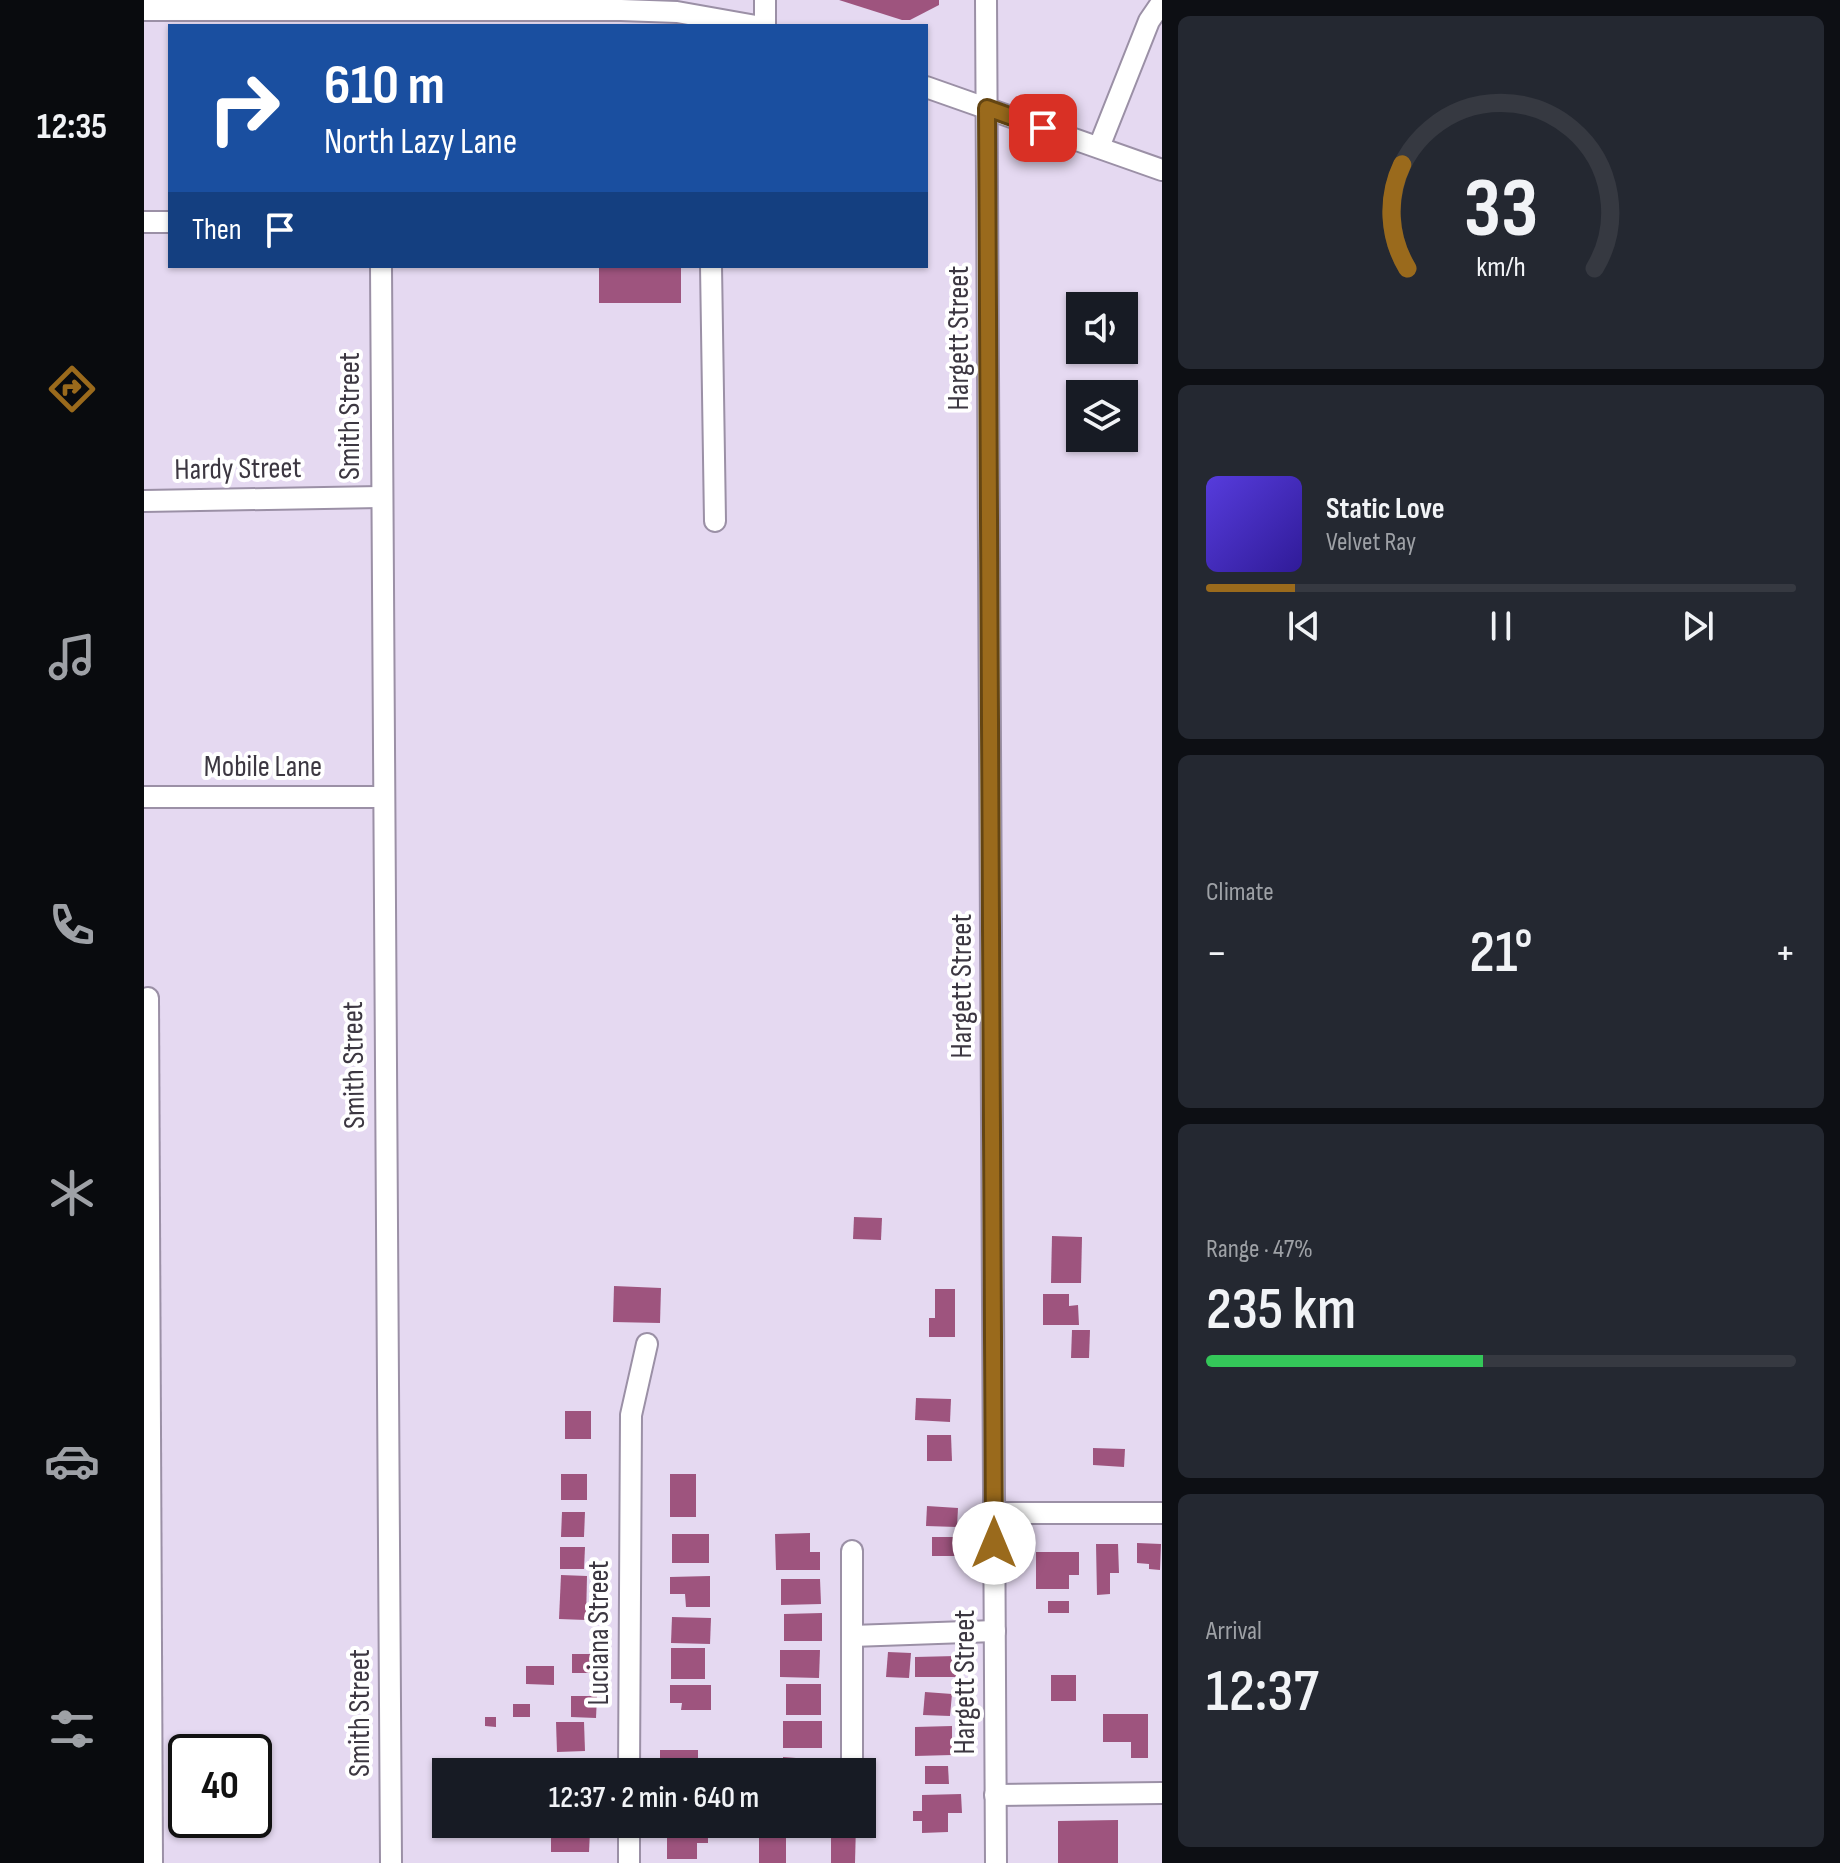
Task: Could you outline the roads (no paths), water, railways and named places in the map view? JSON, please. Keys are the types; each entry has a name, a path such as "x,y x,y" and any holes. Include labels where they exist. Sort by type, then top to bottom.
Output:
{"street":[{"path":"765,0 765,24"},
{"name":"Hargett Street","path":"986,0 996,1863"},
{"path":"144,10 207,5 382,18 438,5 734,24"},
{"path":"1099,147 1159,14"},
{"path":"928,88 1162,170"},
{"path":"144,222 168,222"},
{"name":"Smith Street","path":"381,268 380,497 391,1863"},
{"path":"711,268 715,521"},
{"name":"Hardy Street","path":"144,501 380,497"},
{"name":"Mobile Lane","path":"144,797 382,797"},
{"path":"148,998 146,1456 152,1863"},
{"name":"Luciana Street","path":"629,1758 631,1415 647,1344"},
{"path":"994,1513 1162,1513"},
{"path":"852,1551 852,1758"},
{"path":"852,1636 995,1631"},
{"path":"995,1795 1162,1793"},
{"path":"629,1838 629,1863"}]}
